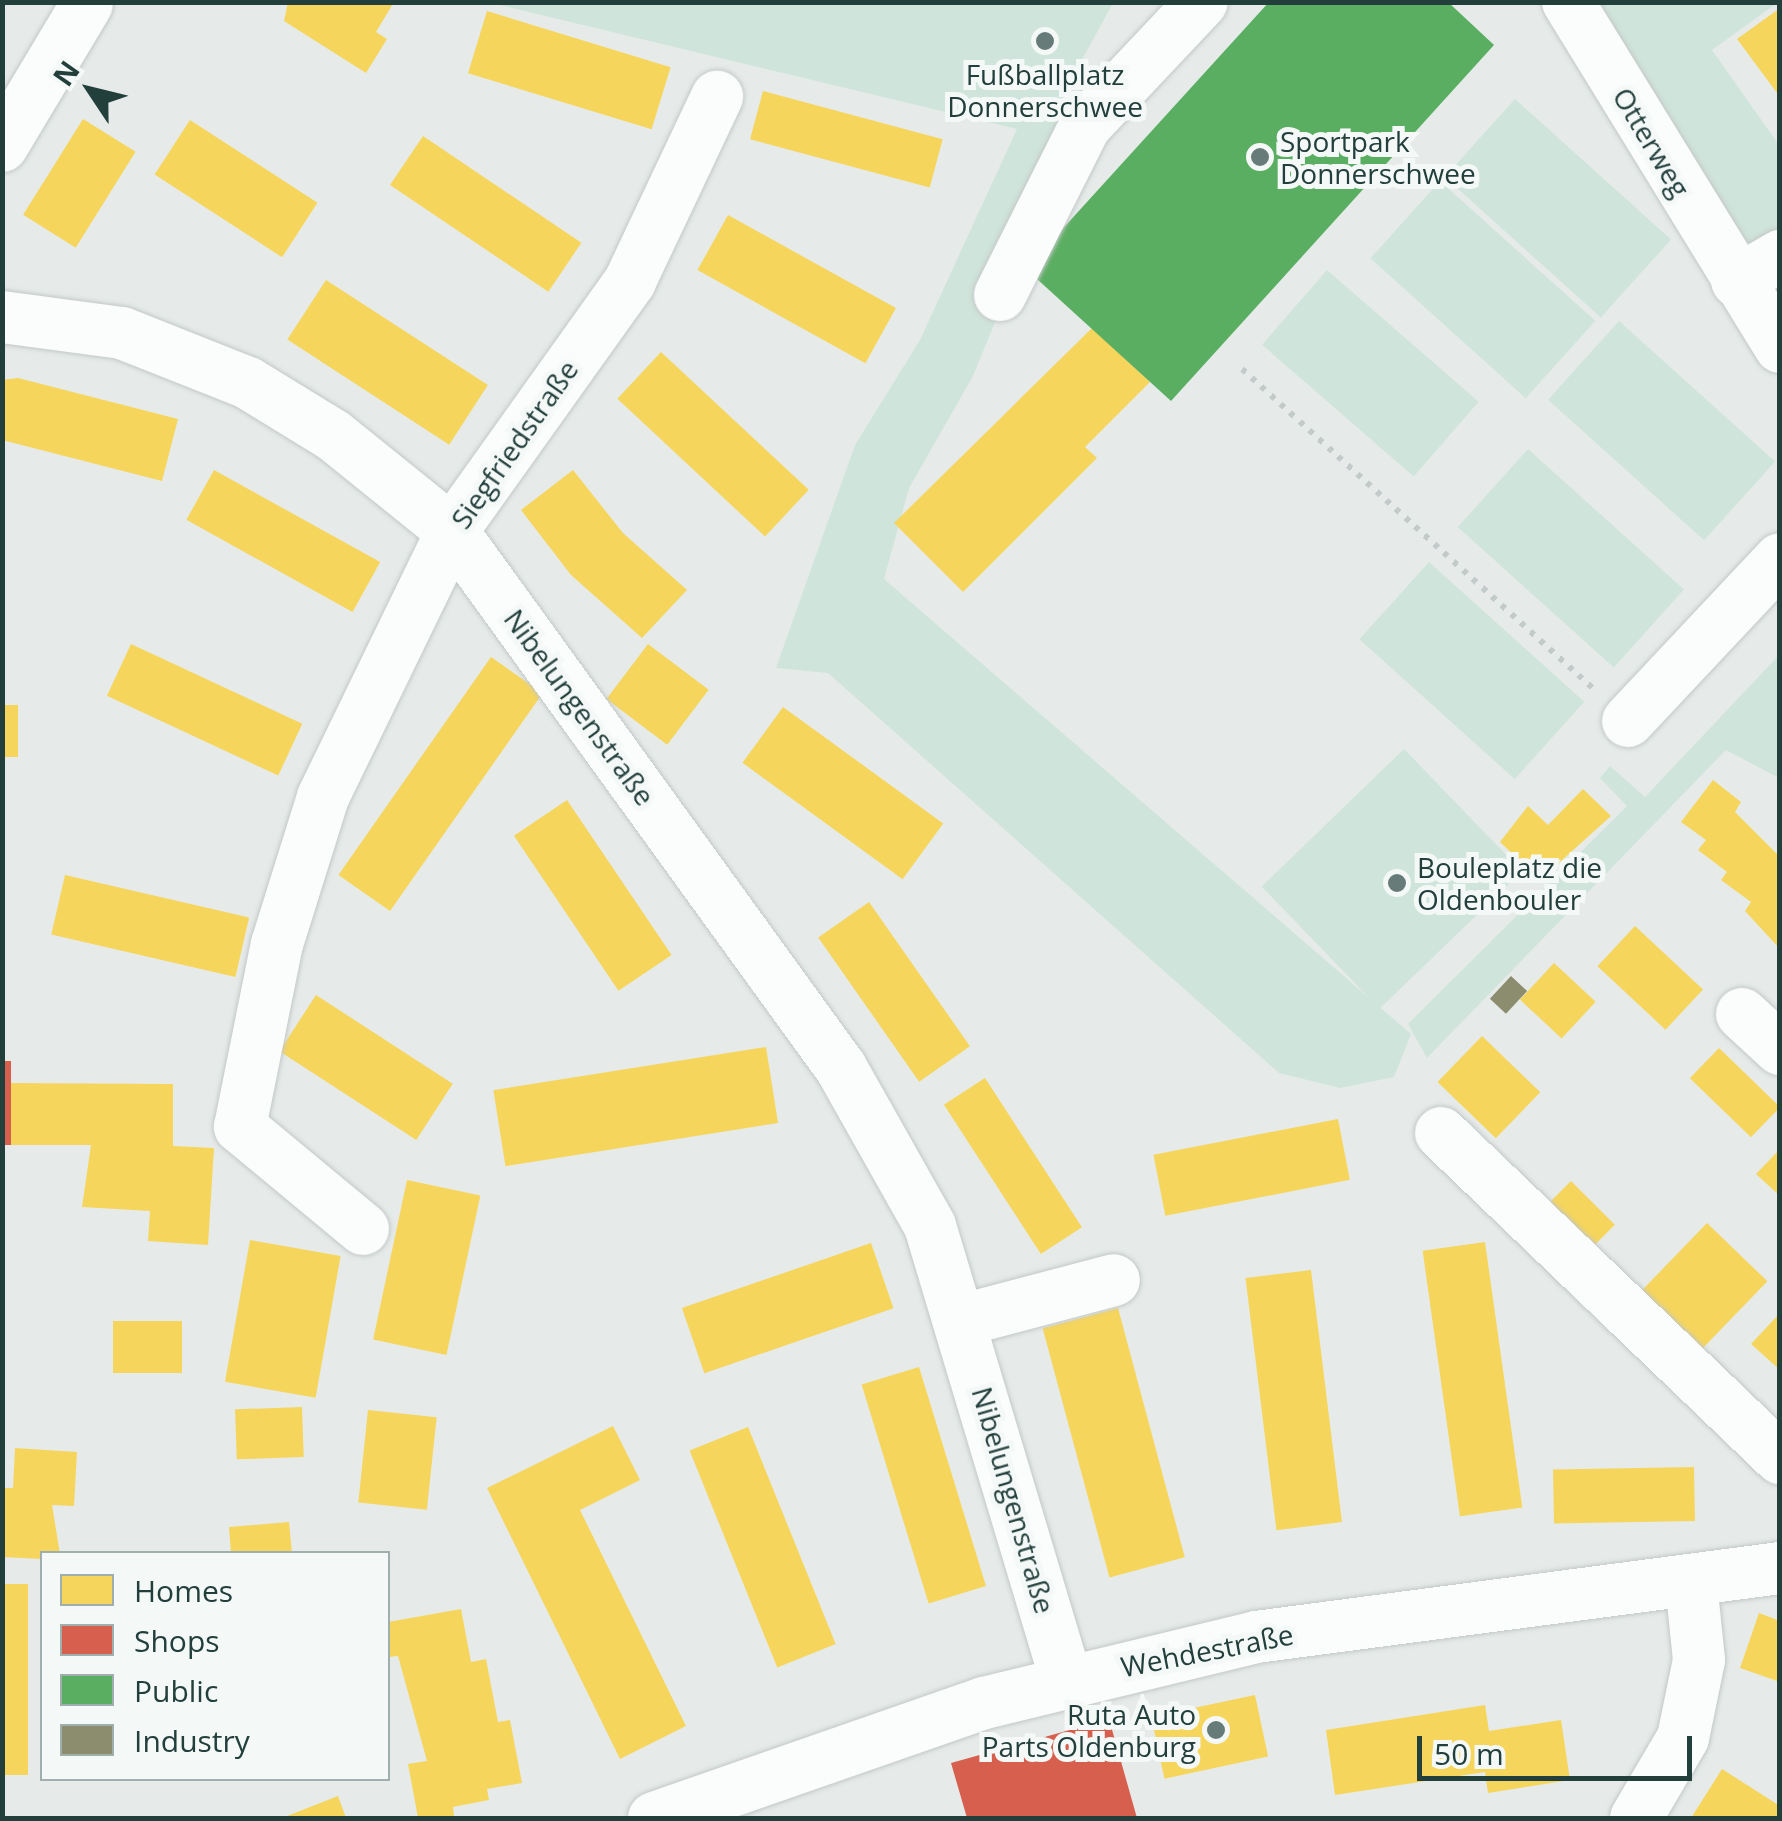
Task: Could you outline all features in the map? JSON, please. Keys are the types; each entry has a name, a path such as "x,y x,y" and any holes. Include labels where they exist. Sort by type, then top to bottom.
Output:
{"street":[{"path":"1000,295 1085,126 1202,2"},
{"name":"Otterweg","path":"1568,2 1758,268 1780,347"},
{"path":"2,146 87,4"},
{"name":"Siegfriedstraße","path":"364,1229 240,1127 278,944 323,797 452,530 630,280 717,97"},
{"name":"Nibelungenstraße","path":"2,317 122,332 248,383 332,436 452,530 841,1068 930,1226 963,1320 1066,1679"},
{"path":"1628,721 1780,559"},
{"path":"1742,1014 1780,1049"},
{"path":"1441,1133 1780,1458"},
{"path":"963,1320 1114,1280"},
{"name":"Wehdestraße","path":"654,1818 1066,1679 1256,1636 1690,1583 1780,1568"},
{"path":"1636,1818 1683,1738 1699,1660 1690,1583"}],"path":[{"path":"1242,369 1628,721"}],"green space":[{"path":"491,3 1113,3 1071,80 1079,116 973,376 909,488 884,579 1411,1034 1394,1077 1340,1088 1279,1073 828,673 776,668 855,445 920,340 1017,129"},
{"path":"1584,3 1777,3 1712,50 1779,145 1779,241 1742,265"},
{"path":"1515,99 1671,240 1601,318 1445,177"},
{"path":"1440,181 1595,321 1526,398 1370,258"},
{"path":"1327,270 1479,402 1414,477 1262,345"},
{"path":"1619,321 1775,462 1704,540 1548,400"},
{"path":"1528,449 1684,590 1614,668 1458,527"},
{"path":"1429,562 1584,702 1515,779 1359,639"},
{"path":"1779,655 1779,778 1726,750 1427,1058 1408,1024 1627,806 1600,778 1610,766 1645,797"},
{"name":"Bouleplatz die Oldenbouler","path":"1404,749 1522,871 1380,1009 1262,887"}],"building: Homes":[{"path":"288,2 394,2 376,32 387,39 366,73 284,21"},
{"path":"1780,8 1780,97 1737,39"},
{"path":"487,11 671,67 652,129 468,73"},
{"path":"763,91 943,139 930,187 750,139"},
{"path":"83,119 136,152 76,248 23,215"},
{"path":"190,120 317,203 282,257 155,175"},
{"path":"423,136 581,243 548,292 390,185"},
{"path":"728,215 896,308 865,363 697,270"},
{"path":"326,280 488,385 449,445 287,340"},
{"path":"1092,328 1150,382 1085,447 1097,458 963,592 894,523"},
{"path":"661,352 809,490 765,537 617,399"},
{"path":"18,378 178,419 162,481 2,440 2,380"},
{"path":"214,470 380,562 353,612 186,520"},
{"path":"573,470 623,533 687,590 642,638 571,575 521,510"},
{"path":"131,644 302,724 278,776 107,696"},
{"path":"648,644 709,690 667,745 606,699"},
{"path":"491,657 543,693 390,911 338,875"},
{"path":"2,705 18,705 18,757 2,757"},
{"path":"783,707 943,823 903,879 742,763"},
{"path":"1713,780 1741,802 1735,812 1780,857 1780,949 1745,911 1751,902 1721,880 1727,872 1698,850 1706,840 1681,822"},
{"path":"1583,789 1611,816 1540,880 1500,842 1528,806 1548,825"},
{"path":"567,800 672,955 619,991 514,836"},
{"path":"65,875 249,918 235,977 51,934"},
{"path":"869,902 970,1046 919,1082 818,938"},
{"path":"1635,926 1703,989 1666,1030 1597,966"},
{"path":"1554,963 1596,1002 1562,1038 1520,1000"},
{"path":"316,995 453,1084 416,1140 280,1051"},
{"path":"1482,1036 1540,1092 1496,1138 1438,1082"},
{"path":"766,1047 778,1123 505,1166 493,1090"},
{"path":"1719,1048 1780,1107 1751,1137 1690,1078"},
{"path":"985,1078 1082,1227 1041,1254 944,1105"},
{"path":"11,1083 173,1084 173,1146 214,1148 208,1245 148,1241 150,1211 82,1207 91,1145 11,1145"},
{"path":"1338,1119 1350,1180 1165,1216 1153,1155"},
{"path":"1780,1149 1780,1196 1756,1174"},
{"path":"407,1180 480,1196 446,1355 373,1339"},
{"path":"1571,1181 1615,1225 1582,1258 1538,1214"},
{"path":"1707,1223 1767,1281 1694,1358 1633,1299"},
{"path":"250,1240 341,1256 316,1398 225,1382"},
{"path":"1485,1242 1522,1507 1460,1516 1423,1251"},
{"path":"871,1243 893,1308 704,1373 682,1308"},
{"path":"1311,1270 1342,1522 1276,1530 1245,1278"},
{"path":"1118,1308 1185,1557 1109,1577 1043,1328"},
{"path":"1780,1313 1780,1370 1751,1344"},
{"path":"113,1321 182,1321 182,1373 113,1373"},
{"path":"919,1367 986,1586 929,1604 862,1385"},
{"path":"302,1407 304,1457 237,1459 235,1409"},
{"path":"368,1410 437,1417 427,1510 358,1502"},
{"path":"613,1426 640,1480 580,1510 686,1726 620,1759 487,1488"},
{"path":"748,1427 836,1644 777,1668 690,1451"},
{"path":"15,1448 77,1452 74,1506 52,1505 60,1551 40,1551 40,1559 2,1557 2,1488 13,1488"},
{"path":"1694,1467 1695,1521 1554,1523 1553,1469"},
{"path":"289,1522 292,1551 231,1551 229,1527"},
{"path":"2,1584 28,1584 28,1775 2,1775"},
{"path":"461,1609 471,1662 486,1659 498,1722 510,1720 522,1783 487,1789 489,1800 453,1807 454,1816 418,1818 408,1764 427,1761 398,1656 390,1657 390,1622"},
{"path":"1759,1613 1780,1621 1780,1682 1740,1668"},
{"path":"1255,1695 1268,1757 1164,1779 1151,1717"},
{"path":"1485,1705 1489,1731 1561,1720 1570,1780 1488,1793 1485,1772 1335,1795 1326,1730"},
{"path":"1722,1769 1780,1806 1780,1818 1691,1818"},
{"path":"338,1796 346,1818 282,1818"}],"building: Shops":[{"path":"2,1061 11,1061 11,1145 2,1145"},
{"path":"1109,1719 1137,1818 967,1818 951,1763"}],"building: Public":[{"name":"Sportpark Donnerschwee","path":"1269,2 1448,2 1494,45 1171,401 1026,269"}],"building: Industry":[{"path":"1511,976 1527,991 1506,1014 1490,999"}],"place":[{"name":"Fußballplatz Donnerschwee","path":"1045,41"},
{"name":"Sportpark Donnerschwee","path":"1260,157"},
{"name":"Bouleplatz die Oldenbouler","path":"1397,883"},
{"name":"Ruta Auto Parts Oldenburg","path":"1216,1730"}]}
